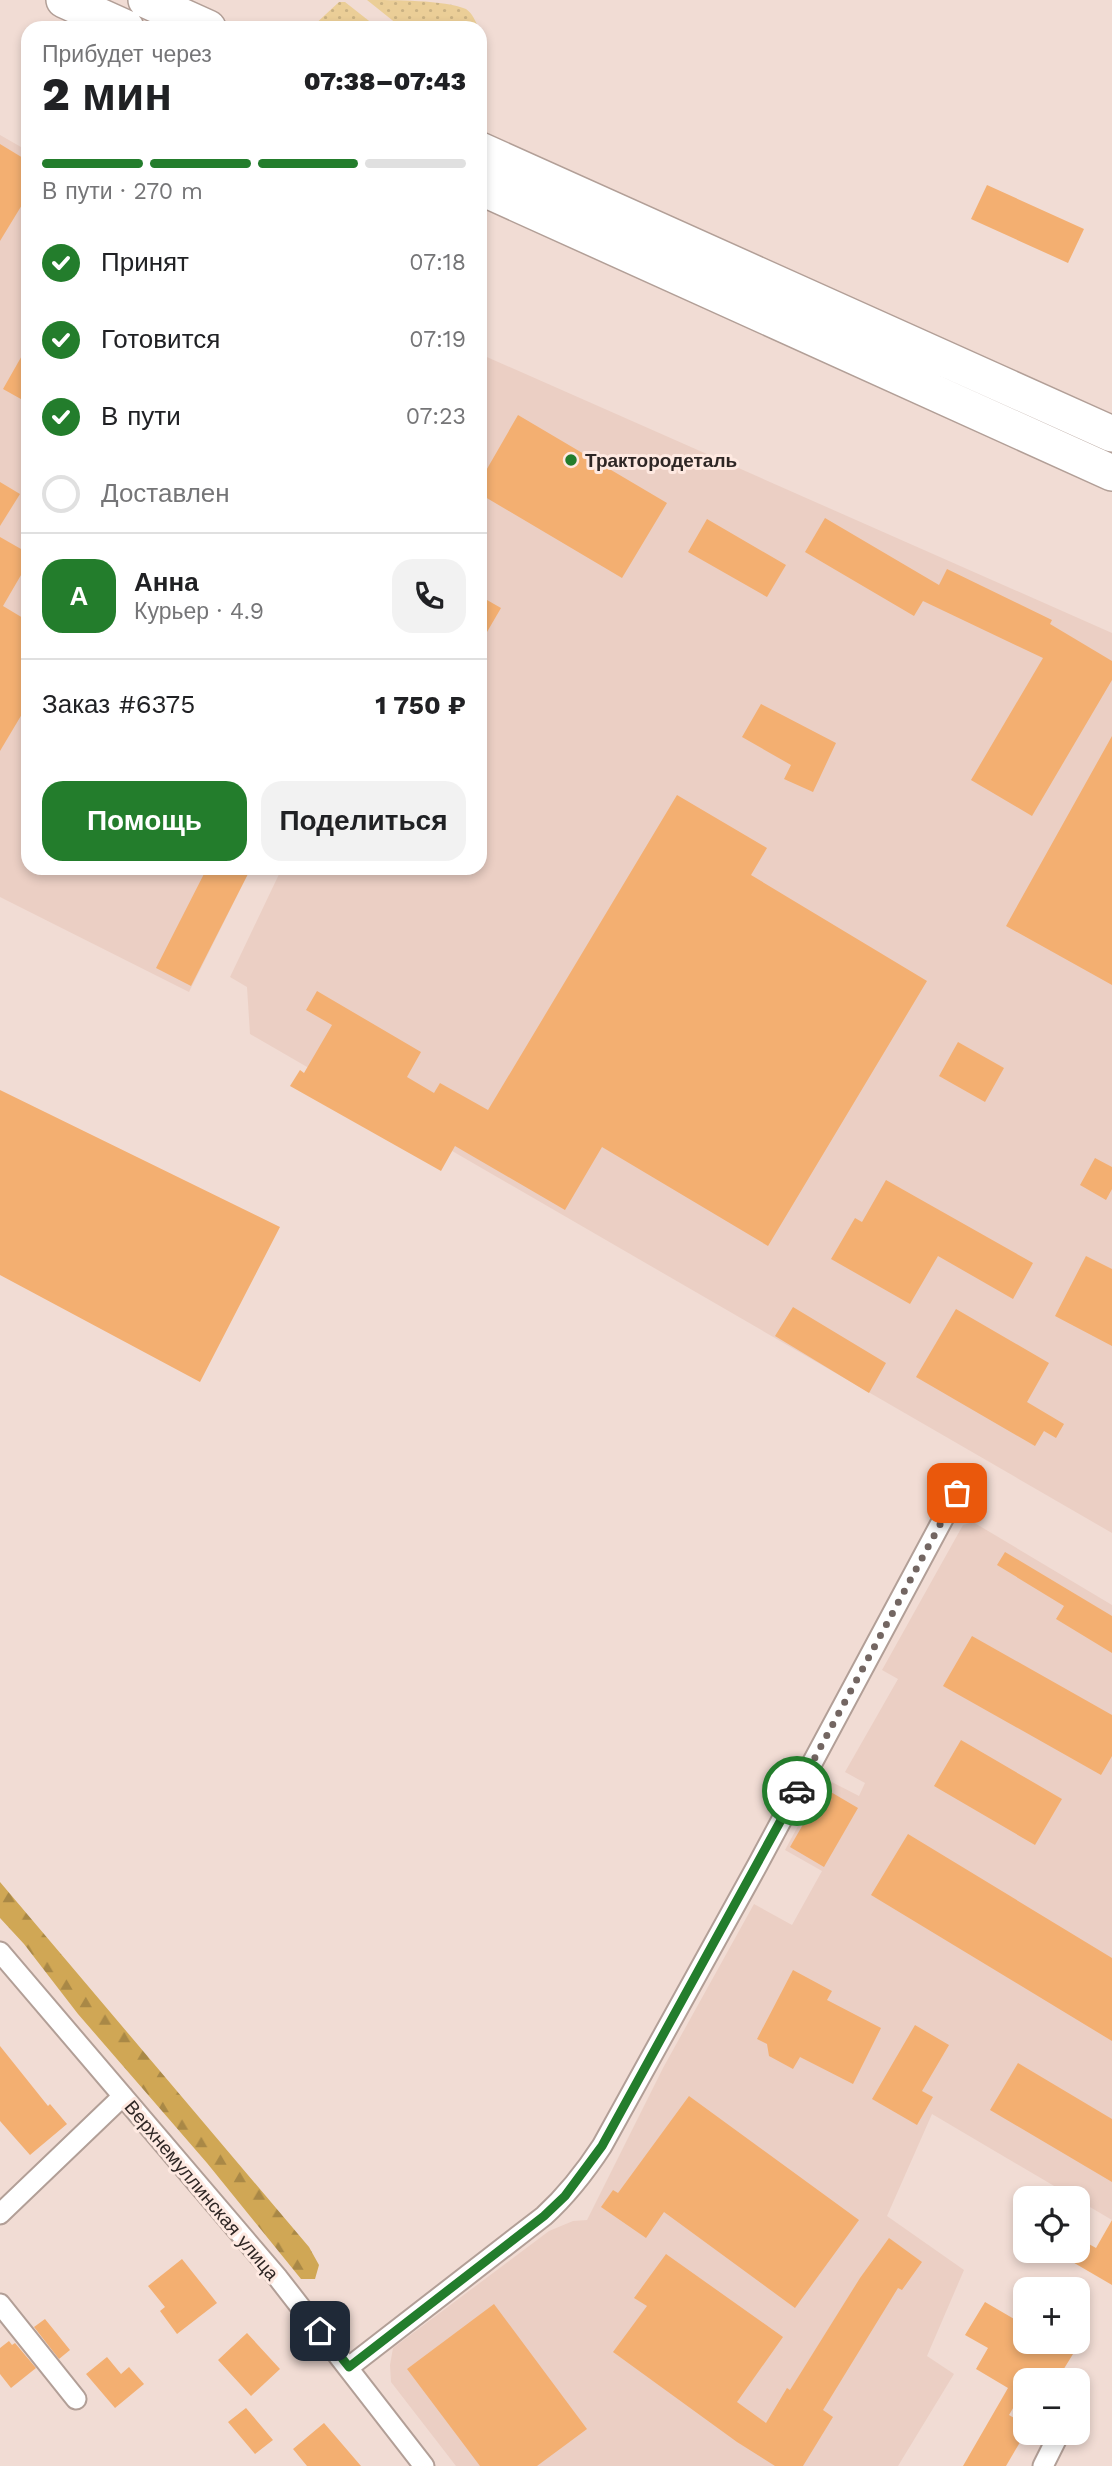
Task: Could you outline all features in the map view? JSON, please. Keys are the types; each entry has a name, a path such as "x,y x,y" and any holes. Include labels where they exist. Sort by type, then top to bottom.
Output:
{"highway":[{"path":"64,0 110,21"},
{"path":"146,0 192,21"},
{"path":"487,153 1112,434"},
{"path":"487,190 1112,473"}],"street":[{"path":"349,2367 544,2216 583,2174 602,2146 752,1875 957,1493"},
{"name":"Верхнемуллинская улица","path":"0,1952 278,2278 424,2466"},
{"path":"0,2214 123,2096"},
{"path":"0,2304 76,2399"},
{"path":"1043,2466 1054,2445"}],"shaded area":[{"path":"367,0 418,1 457,6 466,9 476,21 393,21"},
{"path":"339,2 345,2 369,21 319,21"},
{"path":"0,135 21,147 21,875 248,875 189,992 0,897"},
{"path":"487,357 1112,633 1112,1533 250,1034 247,987 230,977 279,875 487,875"},
{"path":"973,1522 1112,1605 1112,2220 1090,2207 1090,2186 1054,2186 932,2114 887,2216 964,2270 927,2356 954,2374 898,2466 456,2466 391,2382 393,2348 549,2231 573,2221 587,2220 663,2068 754,1904 792,1925 822,1871 785,1850 824,1778 859,1796 865,1783 845,1772 898,1679 882,1670 963,1525"}],"green space":[{"path":"0,1882 309,2247 319,2265 315,2279 301,2279 0,1918"}],"building":[{"path":"0,144 21,157 21,206 0,241"},
{"path":"987,185 1084,229 1068,263 971,219"},
{"path":"21,357 21,399 3,389"},
{"path":"518,415 667,503 622,578 487,498 487,469"},
{"path":"0,482 20,494 0,526"},
{"path":"825,518 939,585 947,569 1052,620 1050,624 1112,661 1112,680 1032,816 971,780 1043,658 923,601 914,616 805,552"},
{"path":"707,519 786,565 767,597 688,552"},
{"path":"0,537 21,549 21,575 3,606 21,617 21,716 0,751"},
{"path":"487,600 501,608 487,632"},
{"path":"761,704 836,743 813,792 784,779 791,765 742,737"},
{"path":"1112,736 1112,985 1006,926"},
{"path":"677,795 767,848 751,875 927,981 768,1246 602,1147 565,1210 455,1146 441,1171 290,1086 300,1070 304,1073 332,1025 306,1010 317,991 421,1052 407,1077 434,1093 440,1083 488,1110"},
{"path":"203,875 247,875 191,986 156,968"},
{"path":"958,1042 1004,1068 985,1102 939,1076"},
{"path":"0,1090 280,1227 200,1382 0,1275"},
{"path":"1095,1158 1112,1167 1112,1189 1106,1200 1080,1185"},
{"path":"886,1180 1033,1263 1013,1299 938,1256 910,1304 831,1259 855,1218 862,1222"},
{"path":"1086,1256 1112,1269 1112,1346 1055,1316"},
{"path":"793,1307 886,1363 869,1393 775,1336"},
{"path":"956,1309 1049,1363 1027,1402 1064,1424 1056,1438 1044,1431 1035,1446 916,1377"},
{"path":"1005,1552 1112,1616 1112,1653 1056,1619 1064,1606 997,1565"},
{"path":"972,1636 1112,1715 1112,1756 1101,1775 943,1686"},
{"path":"961,1740 1062,1799 1035,1845 934,1786"},
{"path":"824,1788 858,1808 824,1867 790,1847"},
{"path":"908,1834 1112,1958 1112,2041 871,1895"},
{"path":"793,1970 832,1991 827,2000 881,2028 853,2084 800,2057 793,2069 769,2056 767,2044 757,2039"},
{"path":"915,2025 949,2045 922,2091 933,2097 917,2125 872,2099"},
{"path":"0,2046 48,2106 50,2104 67,2124 30,2155 0,2121"},
{"path":"1018,2063 1112,2119 1112,2182 990,2110"},
{"path":"689,2096 859,2220 795,2308 664,2212 646,2238 601,2207 613,2190 618,2193"},
{"path":"1112,2220 1112,2285 1074,2263 1090,2263 1090,2245 1096,2248"},
{"path":"889,2238 922,2262 902,2290 898,2288 823,2410 833,2417 803,2466 775,2466 737,2442 613,2352 647,2306 634,2298 666,2254 783,2337 737,2402 766,2423"},
{"path":"182,2259 217,2303 177,2334 160,2311 165,2307 148,2286"},
{"path":"985,2302 1013,2318 1013,2354 1073,2354 1064,2368 1013,2368 1013,2408 1009,2415 1013,2417 1013,2445 1018,2445 1006,2466 963,2466 1008,2388 976,2369 988,2348 965,2335"},
{"path":"494,2304 587,2429 537,2466 480,2466 407,2369"},
{"path":"45,2319 70,2350 59,2359 34,2327"},
{"path":"247,2333 280,2369 251,2396 218,2360"},
{"path":"9,2341 12,2345 15,2343 36,2368 11,2388 0,2374 0,2348"},
{"path":"107,2357 121,2374 129,2367 144,2384 115,2408 86,2374"},
{"path":"246,2408 273,2440 255,2454 228,2422"},
{"path":"324,2423 361,2466 307,2466 293,2449"}],"way so far":[{"path":"797,1791 957,1493"}],"place":[{"name":"Трактородеталь","path":"571,460"}],"route":[{"path":"320,2331 349,2367 544,2216 565,2196 602,2146 797,1791"}]}
